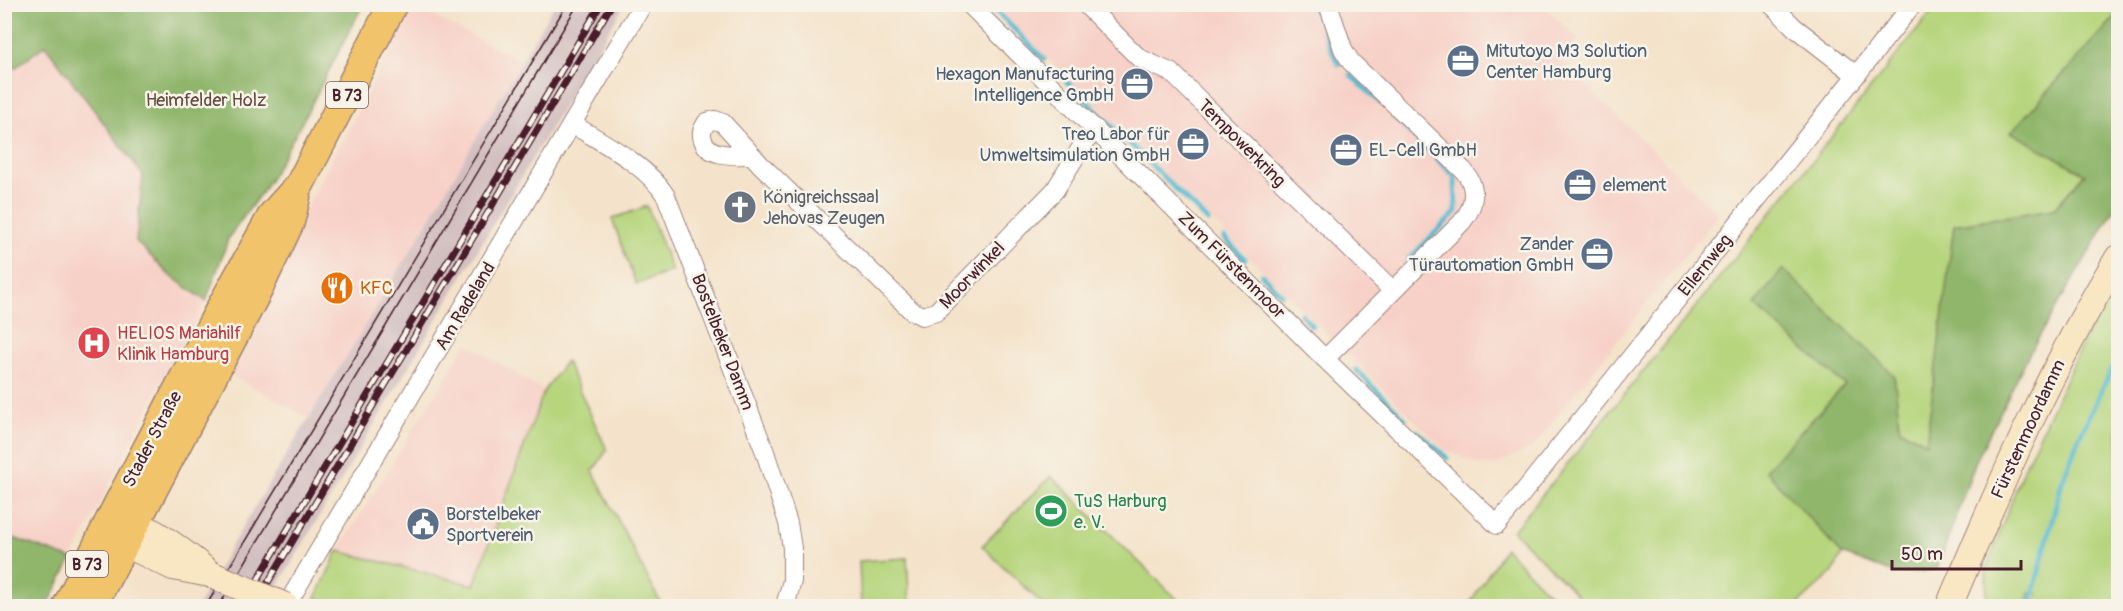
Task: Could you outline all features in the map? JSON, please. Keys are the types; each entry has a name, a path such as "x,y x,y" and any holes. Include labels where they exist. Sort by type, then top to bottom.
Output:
{"main road":[{"name":"Stader Straße","path":"92,606 124,530 258,290 290,222 300,184 393,4"},
{"name":"Fürstenmoordamm","path":"1949,606 2029,424 2095,296 2118,258"},
{"name":"Stader Straße","path":"67,606 124,530"},
{"path":"124,530 182,550 210,574 286,606"}],"street":[{"name":"Am Radeland","path":"286,606 643,4"},
{"name":"Zum Fürstenmoor","path":"969,4 1326,359 1497,525"},
{"name":"Tempowerkring","path":"1085,4 1139,58 1172,73 1393,291"},
{"path":"1326,359 1467,216 1473,204 1472,185 1464,171 1352,62 1343,49 1328,4"},
{"path":"1771,4 1794,27 1856,75"},
{"name":"Ellernweg","path":"1497,525 1913,4"},
{"name":"Bostelbeker Damm","path":"572,124 644,171 659,185 666,196 765,452 788,523 792,548 792,581 785,606"},
{"name":"Moorwinkel","path":"752,155 912,311 922,316 936,312 1055,190 1084,143 1096,129"}],"shaded area":[{"path":"554,5 624,5 266,606 198,606 231,546 410,252"},
{"path":"993,5 1543,5 1579,39 1560,60 1718,214 1532,448 1495,465 1477,464 1445,450"},
{"path":"414,6 521,61 410,252 309,418 220,369"},
{"name":"HELIOS Mariahilf Klinik Hamburg","path":"45,45 143,175 168,274 206,301 160,384 72,559 5,535 4,54 15,68"},
{"path":"467,343 544,391 474,585 338,551"}],"green space":[{"name":"Heimfelder Holz","path":"4,5 363,5 266,186 229,237 206,301 168,274 136,241 143,175 45,45 15,68 5,54"},
{"path":"1937,5 2118,5 2118,14 2011,132 2085,173 2054,209 1954,225 1927,443 1900,429 1894,375 1754,305 1845,385 1766,470 1842,554 1833,572 1796,606 1588,606 1513,531"},
{"path":"2118,14 2118,203 2030,352 1975,463 1937,569 1896,574 1842,554 1765,470 1845,385 1754,305 1783,269 1894,375 1900,429 1926,443 1954,225 2054,209 2085,174 2011,132"},
{"path":"647,206 672,271 636,284 612,219"},
{"path":"2118,281 2118,606 2034,606 2038,594 2030,592 2027,606 2001,606 1987,599 1986,569 2022,473 2084,340"},
{"path":"566,361 607,450 593,471 662,606 335,606 316,598 338,551 474,585 544,391"},
{"name":"TuS Harburg e. V.","path":"1051,476 1184,606 1044,606 982,546"},
{"path":"5,535 72,559 47,606 9,606 12,597 5,580"},
{"path":"1505,548 1561,606 1468,606"},
{"path":"907,558 910,606 861,606 859,561"}],"water":[{"path":"1987,599 2001,606 1877,606 1885,605"}],"waterway":[{"path":"989,4 1044,59"},
{"path":"1309,4 1319,17 1339,64"},
{"path":"1351,75 1379,102"},
{"path":"1063,78 1208,221"},
{"path":"1395,118 1455,177 1456,212 1409,259"},
{"path":"1224,238 1245,259"},
{"path":"1262,275 1281,294"},
{"path":"1301,314 1312,326"},
{"path":"2030,606 2062,482 2078,440 2118,356"},
{"path":"1356,370 1405,419"},
{"path":"1418,432 1447,458"}],"tram line":[{"path":"206,606 567,4"},
{"path":"219,606 578,4"}],"railway":[{"path":"242,606 601,4"},
{"path":"254,606 612,4"}],"place":[{"name":"Mitutoyo M3 Solution Center Hamburg","path":"1463,61"},
{"name":"Hexagon Manufacturing Intelligence GmbH","path":"1137,84"},
{"name":"Treo Labor für Umweltsimulation GmbH","path":"1193,144"},
{"name":"EL-Cell GmbH","path":"1346,150"},
{"name":"element","path":"1580,185"},
{"name":"Königreichssaal Jehovas Zeugen","path":"740,207"},
{"name":"Zander Türautomation GmbH","path":"1597,254"},
{"name":"KFC","path":"337,288"},
{"name":"HELIOS Mariahilf Klinik Hamburg","path":"94,343"},
{"name":"TuS Harburg e. V.","path":"1051,511"},
{"name":"Borstelbeker Sportverein","path":"423,524"}]}
